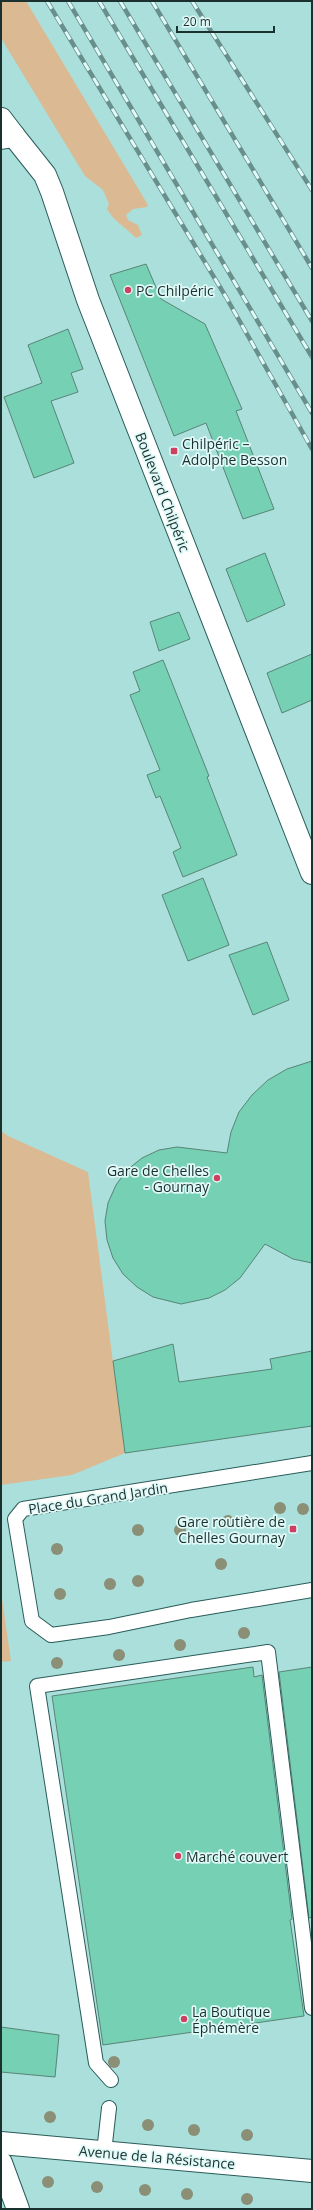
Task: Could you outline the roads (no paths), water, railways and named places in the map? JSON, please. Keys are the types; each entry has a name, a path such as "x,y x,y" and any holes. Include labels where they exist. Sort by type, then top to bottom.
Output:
{"street":[{"name":"Boulevard Chilpéric","path":"5,131 45,175 88,300 312,873"},
{"name":"Avenue de la Résistance","path":"1,2143 312,2171"},
{"path":"1,2163 18,2209"}],"lane":[{"name":"Place du Grand Jardin","path":"312,1463 23,1509 15,1519 32,1621 51,1635 108,1627 191,1610 312,1590"},
{"path":"111,2080 96,2063 37,1686 268,1652 312,2008"},
{"path":"104,2152 109,2108"}],"railway":[{"path":"47,1 226,297 312,449"},
{"path":"68,1 312,413"},
{"path":"99,1 312,357"},
{"path":"120,1 312,321"},
{"path":"152,1 312,268"},
{"path":"192,1 312,190"}],"place":[{"name":"PC Chilpéric","path":"128,290"},
{"name":"Chilpéric – Adolphe Besson","path":"174,451"},
{"name":"Gare de Chelles - Gournay","path":"217,1178"},
{"name":"Gare routière de Chelles Gournay","path":"293,1529"},
{"name":"Marché couvert","path":"178,1856"},
{"name":"La Boutique Éphémère","path":"184,2019"}]}
